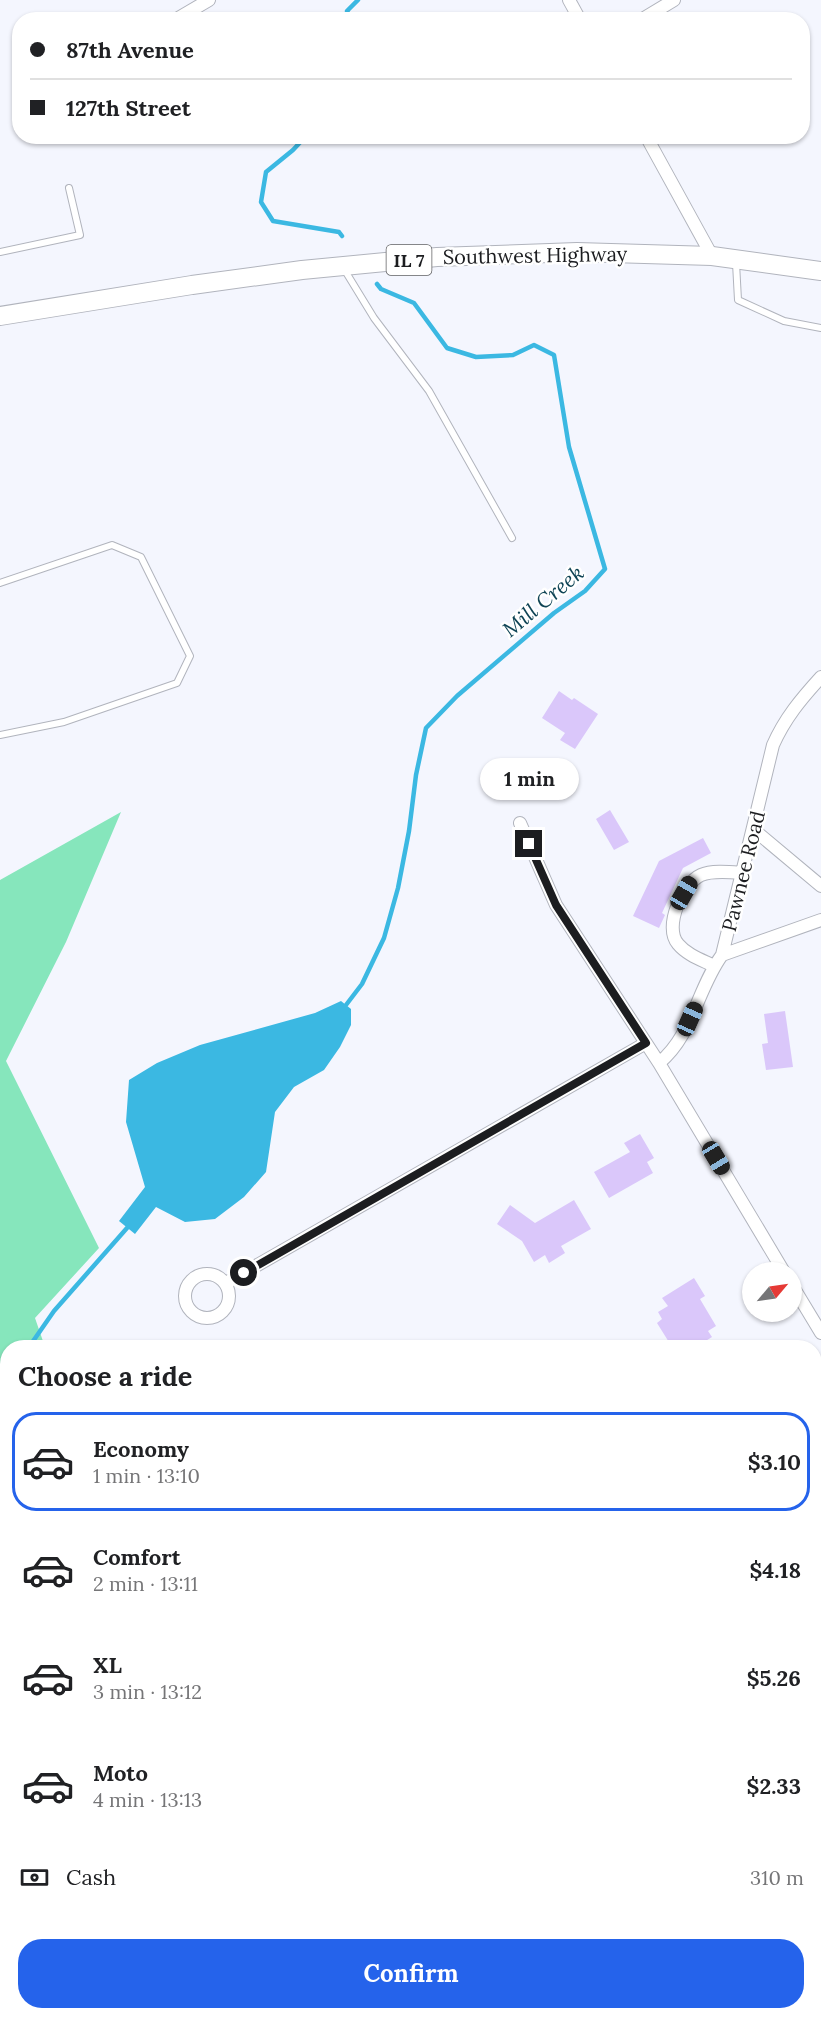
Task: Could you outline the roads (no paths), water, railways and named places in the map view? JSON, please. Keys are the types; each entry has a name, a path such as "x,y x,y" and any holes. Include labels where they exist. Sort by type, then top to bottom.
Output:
{"main road":[{"name":"Southwest Highway","path":"0,316 192,285 342,266 437,257 577,252 712,256 821,272"}],"street":[{"path":"189,12 209,0"},
{"path":"655,12 674,0"},
{"path":"650,144 712,256"},
{"name":"Pawnee Road","path":"659,1063 672,1052 682,1037 714,966 722,955 772,745 795,704 821,677"},
{"path":"520,824 556,905 659,1063 778,1262"},
{"path":"753,829 821,886"},
{"path":"714,966 692,955 676,943 672,927 677,906 692,880 703,874 743,873"},
{"path":"722,955 821,920"},
{"path":"226,1283 646,1043"},
{"path":"802,1302 821,1333"}],"lane":[{"path":"0,252 80,235 69,188"},
{"path":"736,259 738,300 784,321 821,327"},
{"path":"342,266 374,318 429,391 512,538"},
{"path":"0,583 112,545 141,558 190,656 177,683 64,722 0,735"}],"water":[{"path":"341,1001 351,1009 351,1025 340,1047 324,1070 294,1087 275,1112 266,1172 244,1197 215,1219 185,1222 156,1207 135,1234 119,1221 145,1187 126,1122 129,1080 157,1063 200,1045 315,1013"}],"waterway":[{"name":"Mill Creek","path":"347,12 358,0"},
{"name":"Mill Creek","path":"299,144 266,172 261,202 273,221 339,232 342,236"},
{"name":"Mill Creek","path":"346,1005 362,984 384,938 398,888 426,728 457,696 554,613 585,591 605,569 569,447 554,355 534,345 513,355 476,357 447,348 414,303 381,289 377,284"},
{"path":"34,1340 54,1311 127,1228"}]}
